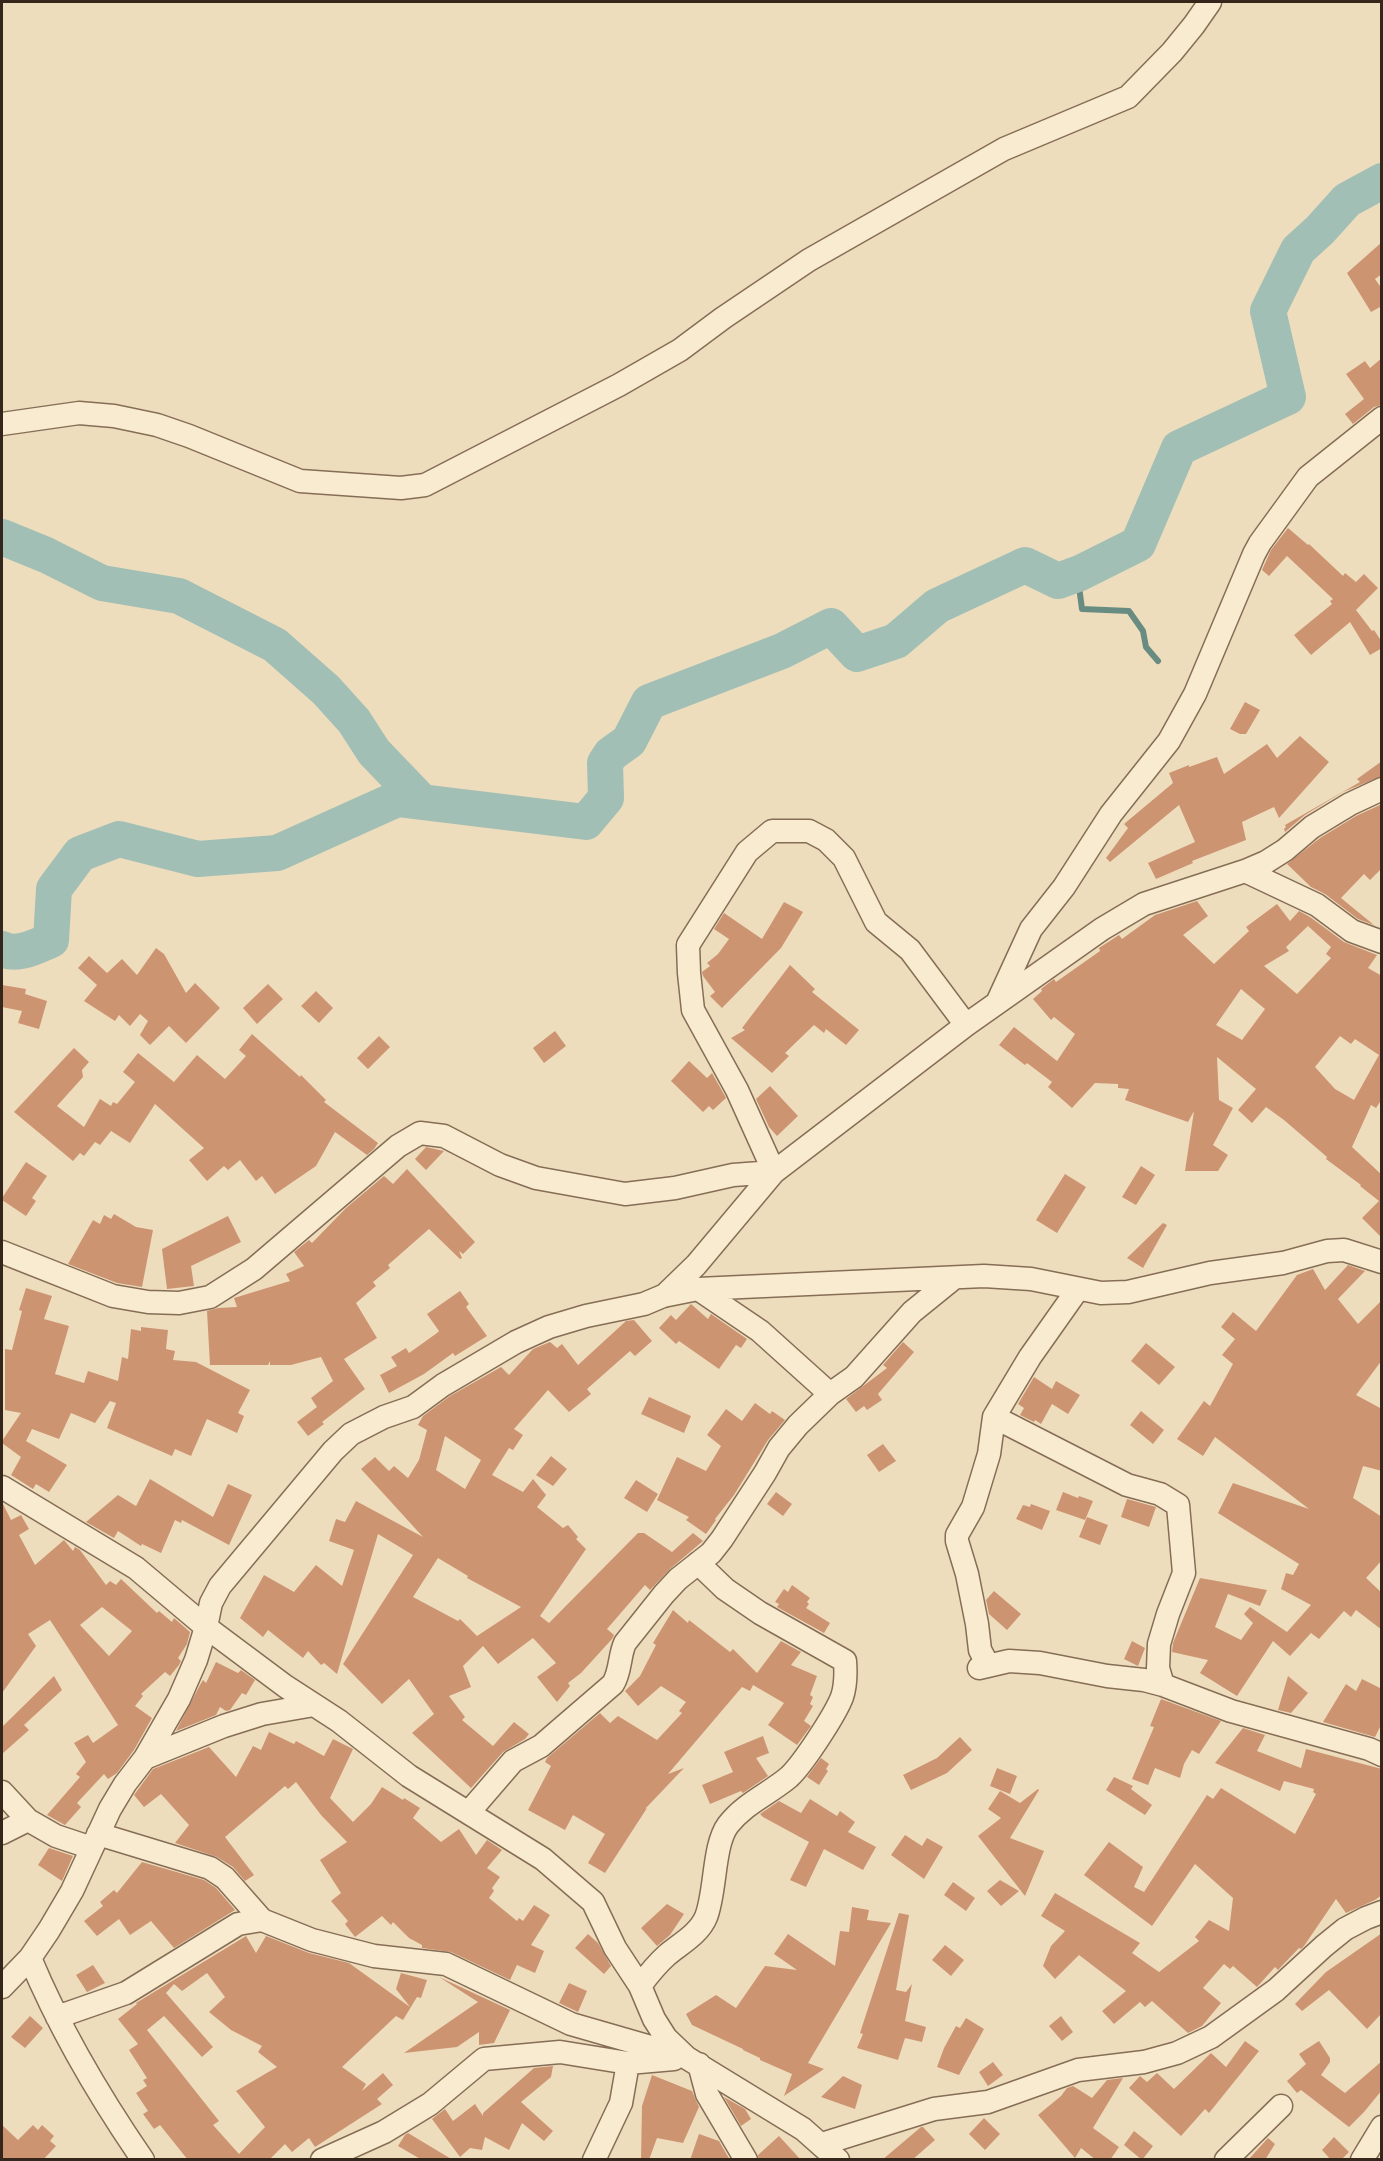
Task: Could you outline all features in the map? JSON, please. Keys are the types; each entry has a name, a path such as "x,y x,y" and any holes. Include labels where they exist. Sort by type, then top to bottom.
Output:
{"street":[{"path":"2,424 79,413 114,416 178,432 300,481 401,488 425,485 619,385 680,350 808,260 1004,149 1128,97 1172,52 1210,2"},
{"path":"997,1003 1031,929 1064,887 1112,814 1169,741 1195,694 1260,543 1308,477 1382,418"},
{"path":"663,1296 696,1265 774,1172 966,1025 1102,928 1144,904 1266,862 1285,850 1312,827 1350,804 1382,789"},
{"path":"774,1172 737,1090 693,1010 688,955 688,945 747,852 772,831 809,831 826,840 844,858 876,922 910,950 966,1025"},
{"path":"1245,871 1317,905 1353,931 1382,942"},
{"path":"2,1252 113,1296 179,1304 210,1297 254,1269 398,1146 420,1133 444,1136 500,1165 536,1178 625,1194 675,1188 733,1175 774,1172"},
{"path":"2,1987 30,1958 72,1891 125,1784 145,1758 179,1699 196,1660 211,1603 220,1586 333,1451 351,1434 384,1417 413,1407 443,1385 516,1342 549,1327 586,1316 644,1304 663,1296 698,1289 984,1276 1031,1280 1101,1293 1128,1292 1210,1273 1283,1263 1327,1251 1344,1250 1382,1262"},
{"path":"469,1812 513,1761 541,1746 613,1684 619,1675 622,1649 625,1643 678,1579 711,1553 765,1473 779,1448 798,1425 830,1394 854,1377 912,1312 954,1278"},
{"path":"698,1289 760,1331 830,1394"},
{"path":"1078,1289 1030,1357 994,1417 989,1454 973,1507 957,1534 967,1574 983,1666 1009,1661 1040,1663 1107,1676 1144,1680 1231,1711 1369,1749 1382,1755"},
{"path":"994,1417 1127,1485 1160,1494 1178,1505 1184,1573 1159,1644 1158,1668 1163,1685"},
{"path":"2,1487 136,1568 206,1627 369,1742 409,1776 543,1859 593,1902 615,1948 640,1986 654,2019 666,2038 693,2061 803,2128 838,2160"},
{"path":"640,1986 653,1969 689,1938 705,1920 712,1901 715,1868 726,1827 740,1812 790,1776 802,1763 838,1705 846,1679 845,1661 760,1613 725,1589 698,1563"},
{"path":"145,1758 224,1726 262,1714 314,1705"},
{"path":"2,1792 28,1820 56,1836 95,1841 210,1868 225,1878 262,1920 312,1940 375,1956 446,1964 571,2024 693,2061"},
{"path":"2,1833 28,1820"},
{"path":"822,2144 934,2109 988,2102 1078,2070 1144,2062 1177,2053 1211,2037 1276,1990 1346,1929 1382,1912"},
{"path":"57,2018 126,1993 238,1924 262,1920"},
{"path":"30,1958 57,2018 90,2079 143,2160"},
{"path":"322,2160 384,2132 430,2104 484,2059 560,2052 628,2064 693,2061"},
{"path":"693,2061 707,2094 746,2160"},
{"path":"594,2160 621,2103 628,2064"},
{"path":"1226,2160 1281,2106"},
{"path":"1362,2160 1382,2127"}],"building":[{"path":"1382,242 1382,274 1375,279 1382,289 1382,306 1371,312 1347,273"},
{"path":"1382,358 1382,405 1374,407 1353,424 1345,414 1364,399 1346,374 1365,361 1370,368"},
{"path":"1288,528 1343,576 1345,573 1356,582 1364,574 1378,588 1356,610 1372,631 1374,630 1382,642 1382,648 1370,655 1350,622 1311,655 1294,635 1332,604 1330,601 1333,599 1287,556 1269,576 1262,570 1271,550"},
{"path":"1245,702 1260,710 1246,734 1240,734 1230,729"},
{"path":"1300,736 1329,762 1279,818 1274,807 1242,822 1246,840 1192,861 1193,863 1156,879 1148,863 1195,842 1179,805 1110,862 1106,858 1128,828 1124,824 1173,783 1169,773 1217,757 1224,774 1267,744 1277,758"},
{"path":"1382,761 1382,776 1343,792 1305,815 1285,832 1285,825 1360,782 1357,779"},
{"path":"1382,804 1382,868 1370,880 1364,874 1341,898 1374,925 1358,919 1325,894 1311,887 1287,864 1320,838 1356,816"},
{"path":"1197,901 1208,916 1183,935 1214,964 1249,931 1246,927 1277,904 1290,921 1299,911 1344,942 1377,955 1368,968 1382,976 1382,1099 1376,1108 1371,1105 1352,1147 1382,1175 1382,1238 1362,1218 1379,1201 1266,1107 1252,1123 1238,1110 1256,1089 1217,1057 1219,1100 1233,1108 1213,1145 1228,1155 1218,1171 1185,1171 1194,1111 1188,1122 1125,1100 1129,1089 1118,1088 1118,1084 1095,1083 1072,1108 1048,1087 1052,1082 999,1045 1014,1027 1057,1061 1075,1034 1054,1017 1051,1020 1033,999 1042,991 1041,989 1054,979 1056,982 1100,951 1099,948 1119,935 1122,939 1155,915","holes":["1308,926 1331,947 1326,954 1331,958 1297,994 1264,966 1289,951 1286,947","1241,989 1265,1009 1242,1040 1216,1025","1340,1036 1351,1044 1355,1039 1379,1055 1354,1100 1335,1089 1315,1067"]},
{"path":"784,902 803,912 781,948 722,1008 710,996 715,992 702,972 710,966 707,963 718,954 729,939 714,929 724,913 762,939"},
{"path":"156,948 164,954 186,993 195,983 220,1008 186,1043 169,1026 150,1045 140,1035 148,1021 140,1014 130,1026 119,1015 115,1021 84,1001 97,985 78,968 89,956 107,973 122,959 137,975"},
{"path":"790,965 815,989 812,992 859,1030 846,1045 826,1029 824,1033 814,1025 785,1053 789,1056 772,1073 731,1038 745,1030 742,1028"},
{"path":"268,984 283,999 257,1024 243,1008"},
{"path":"2,985 26,989 25,994 47,1001 39,1029 18,1023 22,1011 2,1007"},
{"path":"316,991 333,1008 319,1023 301,1006"},
{"path":"555,1031 566,1046 544,1063 533,1048"},
{"path":"252,1034 300,1077 301,1075 326,1100 324,1102 378,1143 374,1149 367,1155 335,1132 316,1166 275,1194 262,1176 256,1181 240,1160 228,1170 224,1166 207,1181 189,1160 204,1148 155,1104 130,1143 111,1131 100,1145 95,1142 84,1156 80,1153 73,1161 14,1112 74,1048 89,1062 82,1070 83,1077 57,1106 84,1127 100,1099 111,1106 113,1102 117,1104 135,1082 123,1072 138,1053 174,1082 197,1055 225,1079 246,1056 239,1050"},
{"path":"379,1036 390,1047 368,1069 357,1058"},
{"path":"689,1061 707,1078 712,1073 726,1098 713,1110 709,1106 703,1112 671,1081"},
{"path":"770,1086 798,1116 777,1136 769,1127 756,1099"},
{"path":"426,1147 444,1151 426,1170 415,1159"},
{"path":"26,1162 47,1176 32,1198 36,1201 26,1216 2,1198"},
{"path":"1141,1166 1155,1175 1136,1205 1122,1197"},
{"path":"407,1169 475,1242 463,1254 459,1251 462,1258 460,1259 429,1229 388,1265 390,1268 373,1282 376,1286 356,1303 377,1338 344,1359 365,1389 322,1422 324,1424 308,1436 297,1422 317,1407 311,1398 333,1381 321,1357 291,1365 270,1365 270,1361 268,1365 210,1365 207,1311 237,1307 234,1298 290,1281 286,1274 304,1266 294,1252 309,1240 312,1243 346,1208 384,1176 393,1184"},
{"path":"1065,1174 1086,1187 1057,1233 1036,1220"},
{"path":"114,1214 136,1227 153,1230 142,1287 117,1283 68,1264 93,1220 100,1224 104,1215 111,1219"},
{"path":"228,1216 241,1242 191,1266 194,1286 167,1289 162,1249"},
{"path":"1163,1223 1167,1225 1143,1268 1127,1258"},
{"path":"1348,1265 1365,1271 1338,1299 1358,1324 1382,1300 1382,1360 1356,1395 1382,1409 1382,1471 1363,1466 1353,1498 1382,1517 1382,1560 1366,1578 1382,1593 1382,1630 1356,1610 1351,1617 1344,1611 1319,1639 1311,1633 1290,1656 1273,1641 1237,1696 1200,1673 1208,1660 1172,1652 1173,1643 1200,1578 1267,1590 1260,1606 1228,1594 1215,1627 1241,1640 1253,1623 1244,1614 1250,1607 1287,1632 1311,1605 1281,1589 1286,1573 1293,1575 1299,1564 1218,1513 1233,1483 1309,1509 1215,1437 1203,1456 1177,1439 1204,1401 1210,1406 1233,1364 1222,1355 1235,1339 1221,1327 1233,1312 1256,1331 1297,1275 1313,1269 1325,1290"},
{"path":"26,1288 52,1296 44,1319 69,1326 55,1374 84,1383 88,1371 118,1381 122,1357 128,1359 131,1329 141,1331 141,1327 168,1330 166,1349 175,1351 173,1360 196,1362 250,1390 238,1413 244,1416 237,1433 207,1419 191,1456 175,1449 172,1456 107,1428 116,1403 110,1401 95,1423 71,1413 59,1439 32,1429 26,1441 67,1465 49,1492 36,1484 33,1489 11,1475 21,1457 2,1441 21,1413 5,1410 5,1349 12,1350 22,1311 19,1310"},
{"path":"460,1291 469,1304 466,1307 487,1336 455,1356 453,1353 424,1374 389,1393 380,1375 397,1366 391,1357 406,1348 409,1353 437,1333 439,1331 427,1314"},
{"path":"691,1304 708,1319 711,1314 747,1339 741,1348 736,1345 719,1369 679,1341 676,1344 659,1328 671,1315 676,1320"},
{"path":"634,1320 652,1341 635,1356 630,1351 587,1389 591,1394 569,1412 548,1390 514,1429 523,1435 513,1450 509,1448 492,1475 523,1492 533,1479 546,1495 537,1507 563,1528 568,1525 578,1537 576,1539 586,1549 540,1616 549,1623 638,1533 644,1533 672,1552 693,1533 703,1541 670,1569 650,1590 645,1585 607,1629 614,1635 612,1639 581,1673 568,1683 570,1686 557,1702 537,1677 556,1663 533,1638 498,1664 483,1646 463,1666 471,1687 449,1696 465,1717 462,1720 493,1746 514,1722 529,1734 525,1739 503,1752 471,1788 412,1733 434,1714 409,1679 382,1704 343,1664 413,1555 378,1534 337,1674 324,1663 321,1665 308,1651 303,1658 268,1630 263,1637 240,1618 264,1575 294,1592 316,1565 342,1586 354,1550 329,1541 336,1519 345,1522 356,1501 423,1537 361,1469 375,1457 389,1471 394,1466 408,1478 419,1460 427,1430 418,1425 423,1416 450,1396 501,1367 509,1375 533,1349 550,1342 557,1348 562,1344 578,1365 626,1321","holes":["445,1436 481,1460 465,1489 436,1470","438,1558 468,1576 467,1578 521,1607 477,1636 460,1619 458,1621 413,1597"]},
{"path":"903,1342 914,1352 878,1394 882,1400 867,1410 864,1406 856,1412 846,1399 887,1368 883,1365"},
{"path":"1146,1343 1175,1367 1159,1385 1131,1361"},
{"path":"1034,1377 1052,1389 1056,1381 1080,1395 1068,1414 1052,1404 1041,1424 1020,1415 1024,1408 1018,1404"},
{"path":"649,1397 691,1416 684,1433 641,1414"},
{"path":"755,1403 770,1414 772,1411 785,1420 768,1440 734,1495 706,1534 686,1520 689,1517 657,1500 677,1457 706,1471 721,1446 707,1435 726,1409 742,1421"},
{"path":"1141,1411 1164,1430 1153,1444 1130,1425"},
{"path":"883,1444 896,1461 879,1472 867,1455"},
{"path":"551,1456 567,1469 553,1486 536,1475"},
{"path":"150,1479 213,1517 228,1484 252,1495 229,1545 182,1520 181,1523 175,1520 161,1553 142,1544 141,1546 118,1531 114,1538 86,1522 118,1495 136,1506"},
{"path":"636,1480 658,1494 647,1512 624,1498"},
{"path":"776,1492 792,1504 783,1516 767,1504"},
{"path":"1063,1492 1093,1501 1085,1520 1056,1510"},
{"path":"1127,1499 1156,1507 1149,1527 1121,1517"},
{"path":"2,1502 11,1520 21,1515 29,1529 19,1535 35,1565 64,1540 73,1551 75,1547 80,1550 106,1585 110,1581 116,1585 121,1579 157,1613 159,1611 172,1622 174,1618 190,1632 187,1644 178,1658 181,1661 179,1665 170,1676 165,1672 141,1694 143,1696 135,1706 152,1718 134,1750 117,1773 108,1779 104,1774 77,1803 81,1807 65,1825 47,1815 80,1777 76,1774 86,1762 74,1743 88,1735 93,1743 118,1725 50,1620 28,1634 36,1646 2,1693","holes":["102,1607 132,1631 109,1656 80,1625"]},
{"path":"1031,1504 1050,1511 1042,1530 1016,1519 1023,1505 1030,1507"},
{"path":"1087,1517 1108,1525 1100,1545 1079,1537"},
{"path":"792,1585 810,1598 806,1608 830,1623 824,1633 777,1607 779,1604 775,1602 784,1589 788,1592"},
{"path":"994,1591 1021,1614 1007,1630 989,1614 986,1600"},
{"path":"673,1610 730,1652 733,1649 757,1673 781,1641 801,1652 791,1665 817,1676 810,1695 813,1697 810,1704 813,1706 804,1721 811,1726 797,1745 768,1725 784,1703 753,1685 750,1691 742,1687 668,1774 684,1768 645,1809 647,1808 605,1873 588,1863 605,1834 573,1815 565,1830 528,1810 551,1766 545,1762 547,1758 600,1713 610,1723 618,1716 657,1740 682,1713 679,1711 686,1702 661,1686 638,1706 625,1691 640,1676 656,1645 653,1643"},
{"path":"1132,1641 1145,1648 1138,1666 1124,1659"},
{"path":"216,1662 238,1673 241,1670 255,1680 246,1695 242,1693 230,1710 226,1711 220,1707 216,1715 176,1731 200,1685 203,1680 206,1683"},
{"path":"54,1676 62,1690 24,1725 29,1730 2,1754 2,1727"},
{"path":"1288,1676 1308,1693 1291,1713 1278,1710"},
{"path":"1362,1679 1382,1689 1382,1723 1375,1737 1323,1722 1346,1684 1356,1691"},
{"path":"1161,1699 1221,1721 1199,1754 1192,1750 1184,1764 1180,1778 1155,1768 1148,1785 1132,1779 1154,1727 1150,1726"},
{"path":"1243,1728 1265,1735 1257,1751 1301,1768 1306,1749 1382,1769 1382,1895 1346,1913 1336,1899 1304,1946 1299,1948 1278,1970 1275,1967 1257,1987 1233,1966 1230,1969 1224,1964 1203,1988 1221,2003 1202,2026 1188,2033 1152,2001 1145,2007 1140,2002 1114,2024 1102,2011 1126,1991 1079,1955 1055,1979 1043,1966 1051,1946 1065,1931 1041,1916 1055,1893 1140,1943 1132,1953 1159,1972 1199,1941 1195,1937 1209,1920 1229,1931 1233,1898 1195,1864 1152,1926 1084,1875 1109,1842 1143,1867 1134,1887 1144,1892 1207,1795 1213,1799 1221,1788 1295,1834 1316,1794 1313,1792 1314,1789 1284,1781 1280,1791 1215,1763"},
{"path":"269,1732 294,1744 296,1741 324,1756 333,1739 353,1749 330,1798 353,1822 371,1804 382,1787 420,1808 413,1818 441,1842 459,1829 476,1855 487,1840 502,1850 487,1868 500,1877 492,1888 494,1891 489,1898 517,1921 519,1918 523,1921 534,1905 550,1915 531,1945 544,1951 535,1973 517,1965 510,1980 451,1952 422,1948 422,1945 409,1938 393,1922 391,1925 382,1916 355,1937 345,1924 348,1921 331,1901 341,1893 320,1860 347,1842 321,1815 296,1782 288,1789 285,1786 225,1837 254,1875 245,1881 233,1867 217,1857 175,1843 189,1825 161,1794 144,1807 134,1795 153,1769 209,1747 236,1777 253,1746 261,1750"},
{"path":"763,1736 769,1753 756,1758 768,1776 743,1793 741,1791 710,1804 702,1785 733,1772 724,1752"},
{"path":"960,1737 972,1750 947,1773 911,1790 903,1775 937,1758"},
{"path":"821,1758 829,1764 826,1769 828,1771 819,1785 807,1777"},
{"path":"997,1768 1017,1776 1010,1794 990,1786"},
{"path":"1114,1777 1133,1786 1131,1789 1152,1805 1145,1815 1106,1790"},
{"path":"1038,1789 1010,1838 1044,1851 1025,1896 978,1836 1001,1818 988,1809 1000,1791 1020,1803"},
{"path":"810,1799 837,1816 840,1811 855,1822 848,1832 876,1847 863,1870 824,1849 806,1887 790,1880 809,1842 760,1814 779,1801 801,1813"},
{"path":"905,1835 922,1846 927,1838 943,1847 924,1879 891,1855"},
{"path":"49,1848 73,1856 62,1881 38,1865"},
{"path":"142,1862 204,1880 216,1888 235,1910 174,1948 151,1921 130,1935 119,1919 97,1936 84,1921 103,1906 100,1902 114,1890 117,1893"},
{"path":"1000,1880 1019,1891 1001,1906 987,1891"},
{"path":"953,1882 975,1898 966,1911 944,1895"},
{"path":"667,1904 684,1914 670,1935 657,1946 641,1928"},
{"path":"852,1907 869,1910 867,1920 891,1923 808,2063 824,2069 784,2096 792,2074 692,2025 686,2014 716,1995 736,2008 765,1966 797,1970 774,1954 788,1934 835,1966 840,1931 849,1932"},
{"path":"899,1913 909,1915 896,1990 906,1992 912,1984 905,2021 926,2027 922,2042 905,2038 898,2060 857,2048"},
{"path":"1382,1933 1382,2013 1367,2029 1329,1990 1302,2011 1295,2004 1326,1972"},
{"path":"588,1934 598,1943 611,1966 604,1974 575,1948"},
{"path":"246,1936 256,1953 266,1936 309,1953 349,1963 410,2007 396,1989 401,1973 427,1980 421,1998 417,1997 403,2020 396,2016 342,2067 366,2084 362,2091 383,2073 393,2085 377,2099 382,2104 315,2147 309,2138 292,2152 285,2144 269,2160 188,2160 160,2125 154,2129 143,2114 148,2111 136,2093 147,2086 143,2080 147,2078 129,2050 138,2044 118,2019 136,2003","holes":["207,1973 225,1997 209,2012 231,2030 262,2046 258,2052 277,2067 236,2091 265,2127 239,2154 213,2125 219,2121 147,2030 164,2016 202,2057 213,2047 166,1993 174,1984 182,1991"]},
{"path":"945,1945 964,1960 951,1976 932,1960"},
{"path":"93,1965 105,1983 87,1992 76,1975"},
{"path":"439,1977 510,2010 494,2043 479,2045 479,2032 457,2047 404,2053 478,2002"},
{"path":"569,1983 587,1991 578,2012 559,2003"},
{"path":"30,2016 43,2028 25,2048 11,2037"},
{"path":"1061,2016 1073,2032 1062,2041 1049,2026"},
{"path":"966,2018 984,2029 959,2075 937,2067 956,2026 960,2028"},
{"path":"1245,2041 1259,2051 1209,2113 1205,2109 1181,2136 1129,2088 1140,2076 1147,2082 1157,2073 1174,2089 1211,2053 1226,2067"},
{"path":"1319,2041 1330,2058 1330,2062 1321,2075 1345,2093 1382,2061 1382,2090 1349,2127 1301,2090 1297,2093 1287,2081 1306,2064 1299,2054"},
{"path":"993,2062 1003,2075 988,2086 979,2072"},
{"path":"553,2066 551,2077 521,2102 553,2131 544,2141 522,2123 509,2150 485,2137 482,2150 470,2148 460,2157 432,2119 445,2109 453,2121 475,2104 483,2116 483,2113 534,2068"},
{"path":"652,2075 692,2091 699,2107 683,2143 657,2138 649,2160 641,2160 642,2106"},
{"path":"843,2076 862,2085 855,2109 821,2097"},
{"path":"1123,2078 1093,2128 1119,2147 1110,2160 1096,2160 1081,2148 1075,2158 1038,2115 1067,2088 1073,2086 1092,2098 1107,2080"},
{"path":"724,2097 745,2109 751,2119 741,2126"},
{"path":"984,2118 1000,2134 985,2150 969,2134"},
{"path":"2,2125 18,2140 33,2125 38,2130 42,2125 54,2136 50,2141 56,2146 43,2160 2,2160"},
{"path":"921,2127 935,2140 912,2160 882,2160"},
{"path":"1134,2131 1153,2146 1142,2160 1124,2145"},
{"path":"408,2133 453,2160 422,2160 398,2146"},
{"path":"699,2134 719,2141 730,2160 690,2160"},
{"path":"779,2136 801,2160 759,2160 758,2155"},
{"path":"1334,2137 1349,2152 1341,2160 1331,2160 1322,2150"},
{"path":"1268,2138 1275,2144 1265,2160 1248,2160"}],"waterway":[{"path":"2,949 20,951 51,940 54,889 80,854 119,839 198,859 277,853 397,799 586,822 606,798 605,763 611,754 629,741 649,702 782,651 831,626 857,654 896,641 937,606 1025,565 1058,581 1080,573 1138,544 1179,448 1288,397 1268,311 1298,250 1347,200 1382,181"},
{"path":"2,537 46,555 102,583 179,596 275,645 326,690 354,721 374,752 422,802"},
{"path":"1080,573 1078,579 1082,609 1129,611 1143,631 1146,647 1158,661"}]}
